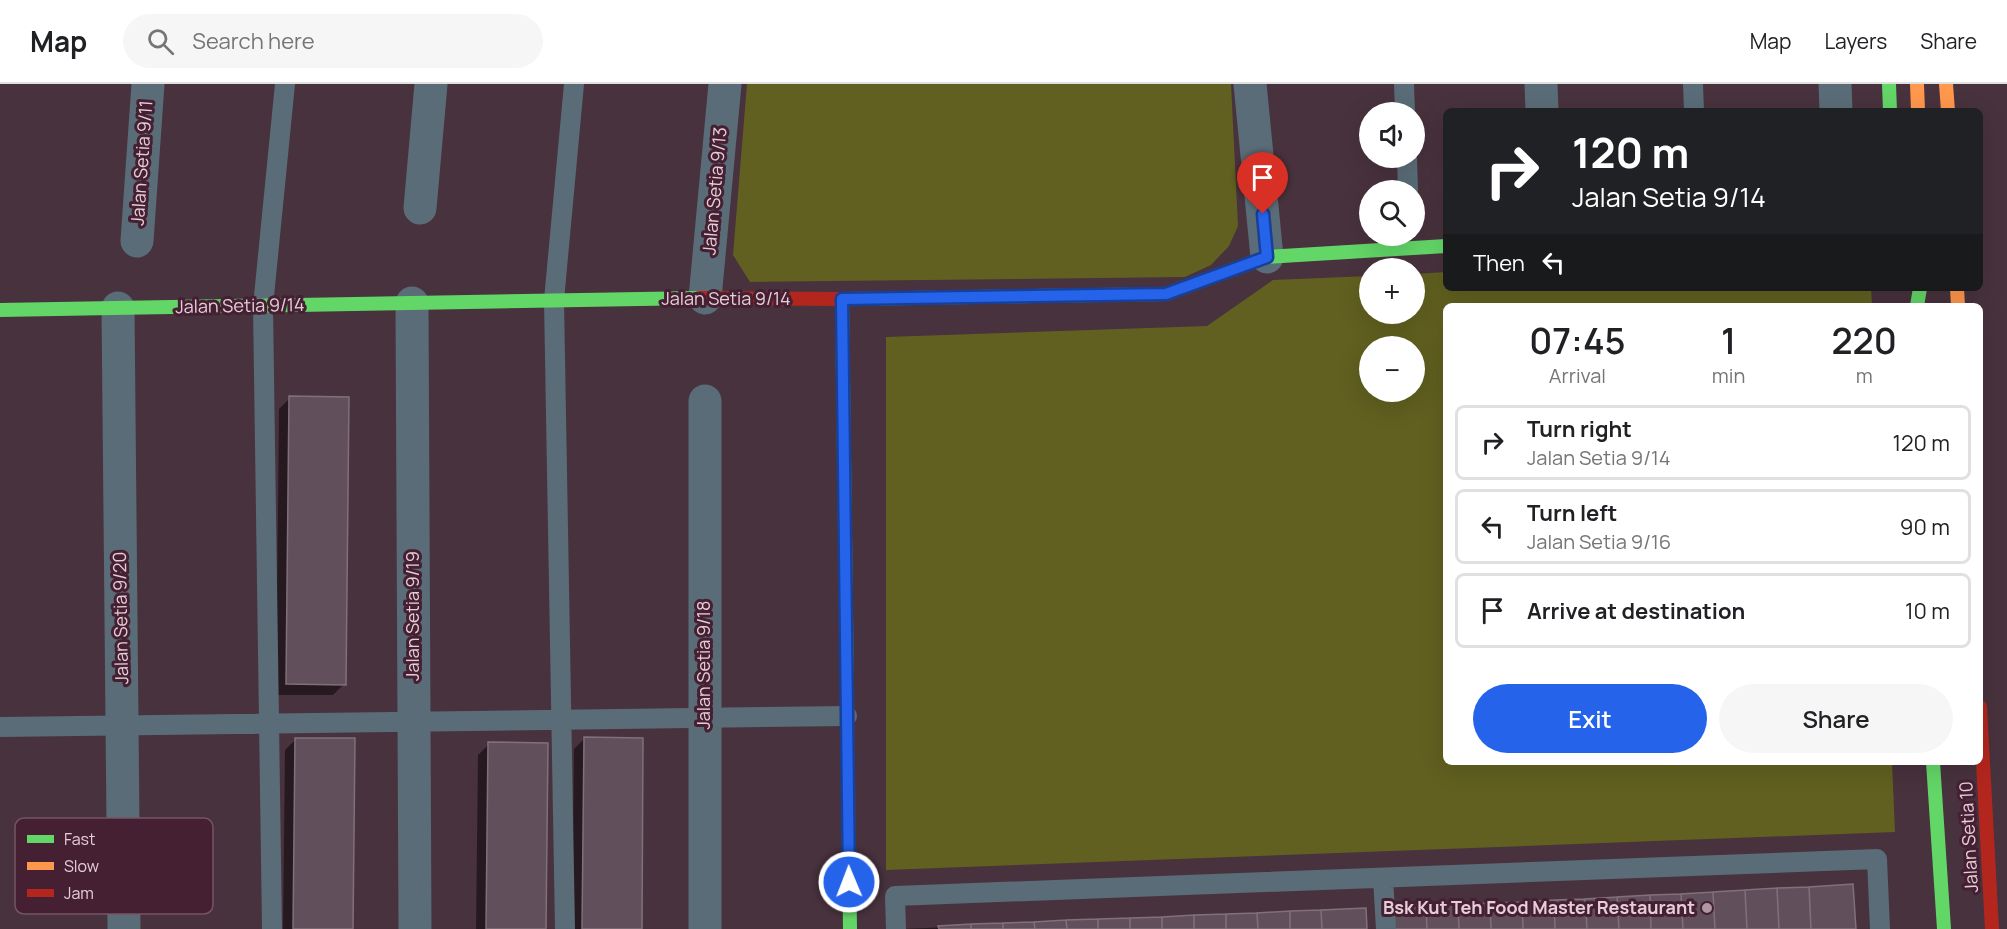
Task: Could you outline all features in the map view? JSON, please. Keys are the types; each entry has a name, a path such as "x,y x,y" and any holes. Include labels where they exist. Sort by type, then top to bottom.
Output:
{"street":[{"name":"Jalan Setia 9/11","path":"137,241 148,84"},
{"path":"420,208 431,84"},
{"name":"Jalan Setia 9/13","path":"705,298 726,84"},
{"path":"1250,84 1267,257"},
{"path":"1541,84 1542,108"},
{"path":"1834,84 1836,108"},
{"path":"1888,84 1890,108"},
{"path":"1917,84 1918,108"},
{"path":"1946,84 1948,108"},
{"name":"Jalan Setia 9/14","path":"1425,244 1443,246"},
{"name":"Jalan Setia 9/14","path":"0,310 554,300 842,299 1166,294 1267,257 1371,246"},
{"path":"842,299 850,929"},
{"name":"Jalan Setia 9/19","path":"412,303 415,929"},
{"name":"Jalan Setia 9/20","path":"118,308 123,818"},
{"name":"Jalan Setia 9/18","path":"705,401 705,929"},
{"name":"Jalan Setia 10","path":"1983,762 1992,929"},
{"name":"Jalan Setia 10","path":"1933,765 1944,929"},
{"name":"Jalan Setia 9/20","path":"124,914 124,929"}],"lane":[{"path":"272,929 263,306 285,84"},
{"path":"565,929 554,300 574,84"},
{"path":"1404,84 1405,102"},
{"path":"1693,84 1694,108"},
{"path":"0,727 847,716"},
{"path":"896,929 895,896 1877,859 1880,929"},
{"path":"1383,878 1386,929"}],"shaded area":[{"path":"747,84 1231,84 1238,226 1229,246 1211,265 1185,277 750,282 733,255"},
{"path":"1443,272 1443,291 1871,291 1872,303 1443,303 1443,765 1892,765 1895,832 886,870 886,337 1207,326 1273,280 1359,276 1359,324 1425,324 1425,273"}],"building":[{"path":"289,396 349,397 346,685 286,684"},
{"path":"584,737 643,738 642,929 582,929"},
{"path":"295,738 355,738 353,929 293,929"},
{"path":"488,742 548,743 546,929 486,929"},
{"path":"1853,884 1856,929 1811,929 1809,887"},
{"path":"1809,887 1811,929 1779,929 1777,888"},
{"path":"1777,888 1779,929 1747,929 1745,890"},
{"path":"1745,890 1747,929 1715,929 1713,892"},
{"path":"1713,892 1715,929 1683,929 1681,894"},
{"path":"1681,894 1683,929 1651,929 1650,895"},
{"path":"1650,895 1651,929 1619,929 1617,897"},
{"path":"1617,897 1619,929 1587,929 1585,899"},
{"path":"1585,899 1587,929 1555,929 1554,900"},
{"path":"1554,900 1555,929 1523,929 1522,902"},
{"path":"1522,902 1523,929 1491,929 1490,903"},
{"path":"1490,903 1491,929 1459,929 1458,905"},
{"path":"1458,905 1459,929 1427,929 1426,907"},
{"path":"1426,907 1427,929 1392,929 1391,909"},
{"path":"1366,908 1367,929 1322,929 1321,910"},
{"path":"1321,910 1322,929 1290,929 1290,911"},
{"path":"1290,911 1290,929 1258,929 1257,913"},
{"path":"1257,913 1258,929 1226,929 1226,914"},
{"path":"1226,914 1226,929 1194,929 1194,915"},
{"path":"1194,915 1194,929 1162,929 1162,917"},
{"path":"1162,917 1162,929 1130,929 1130,918"},
{"path":"1130,918 1130,929 1098,929 1098,919"},
{"path":"1098,919 1098,929 1067,929 1066,920"},
{"path":"1066,920 1067,929 1035,929 1034,922"},
{"path":"1034,922 1035,929 1003,929 1003,923"},
{"path":"1003,923 1003,929 971,929 971,924"},
{"path":"971,924 971,929 939,929 938,926"}],"traffic: fast":[{"path":"1889,84 1890,108"},
{"path":"847,299 1166,294 1267,257 1443,246"},
{"path":"1918,303 1920,291"},
{"path":"0,310 699,298"},
{"path":"842,299 847,692"},
{"path":"1933,765 1944,929"},
{"path":"849,846 850,929"}],"traffic: slow":[{"path":"1917,84 1918,108"},
{"path":"1946,84 1948,108"},
{"path":"1957,291 1958,303"}],"traffic: jam":[{"path":"699,298 847,299"},
{"path":"847,692 849,846"},
{"path":"1983,762 1992,929"}],"place":[{"name":"Bsk Kut Teh Food Master Restaurant","path":"1707,908"}],"route":[{"path":"849,882 842,299 1166,294 1267,257 1263,214"}]}
